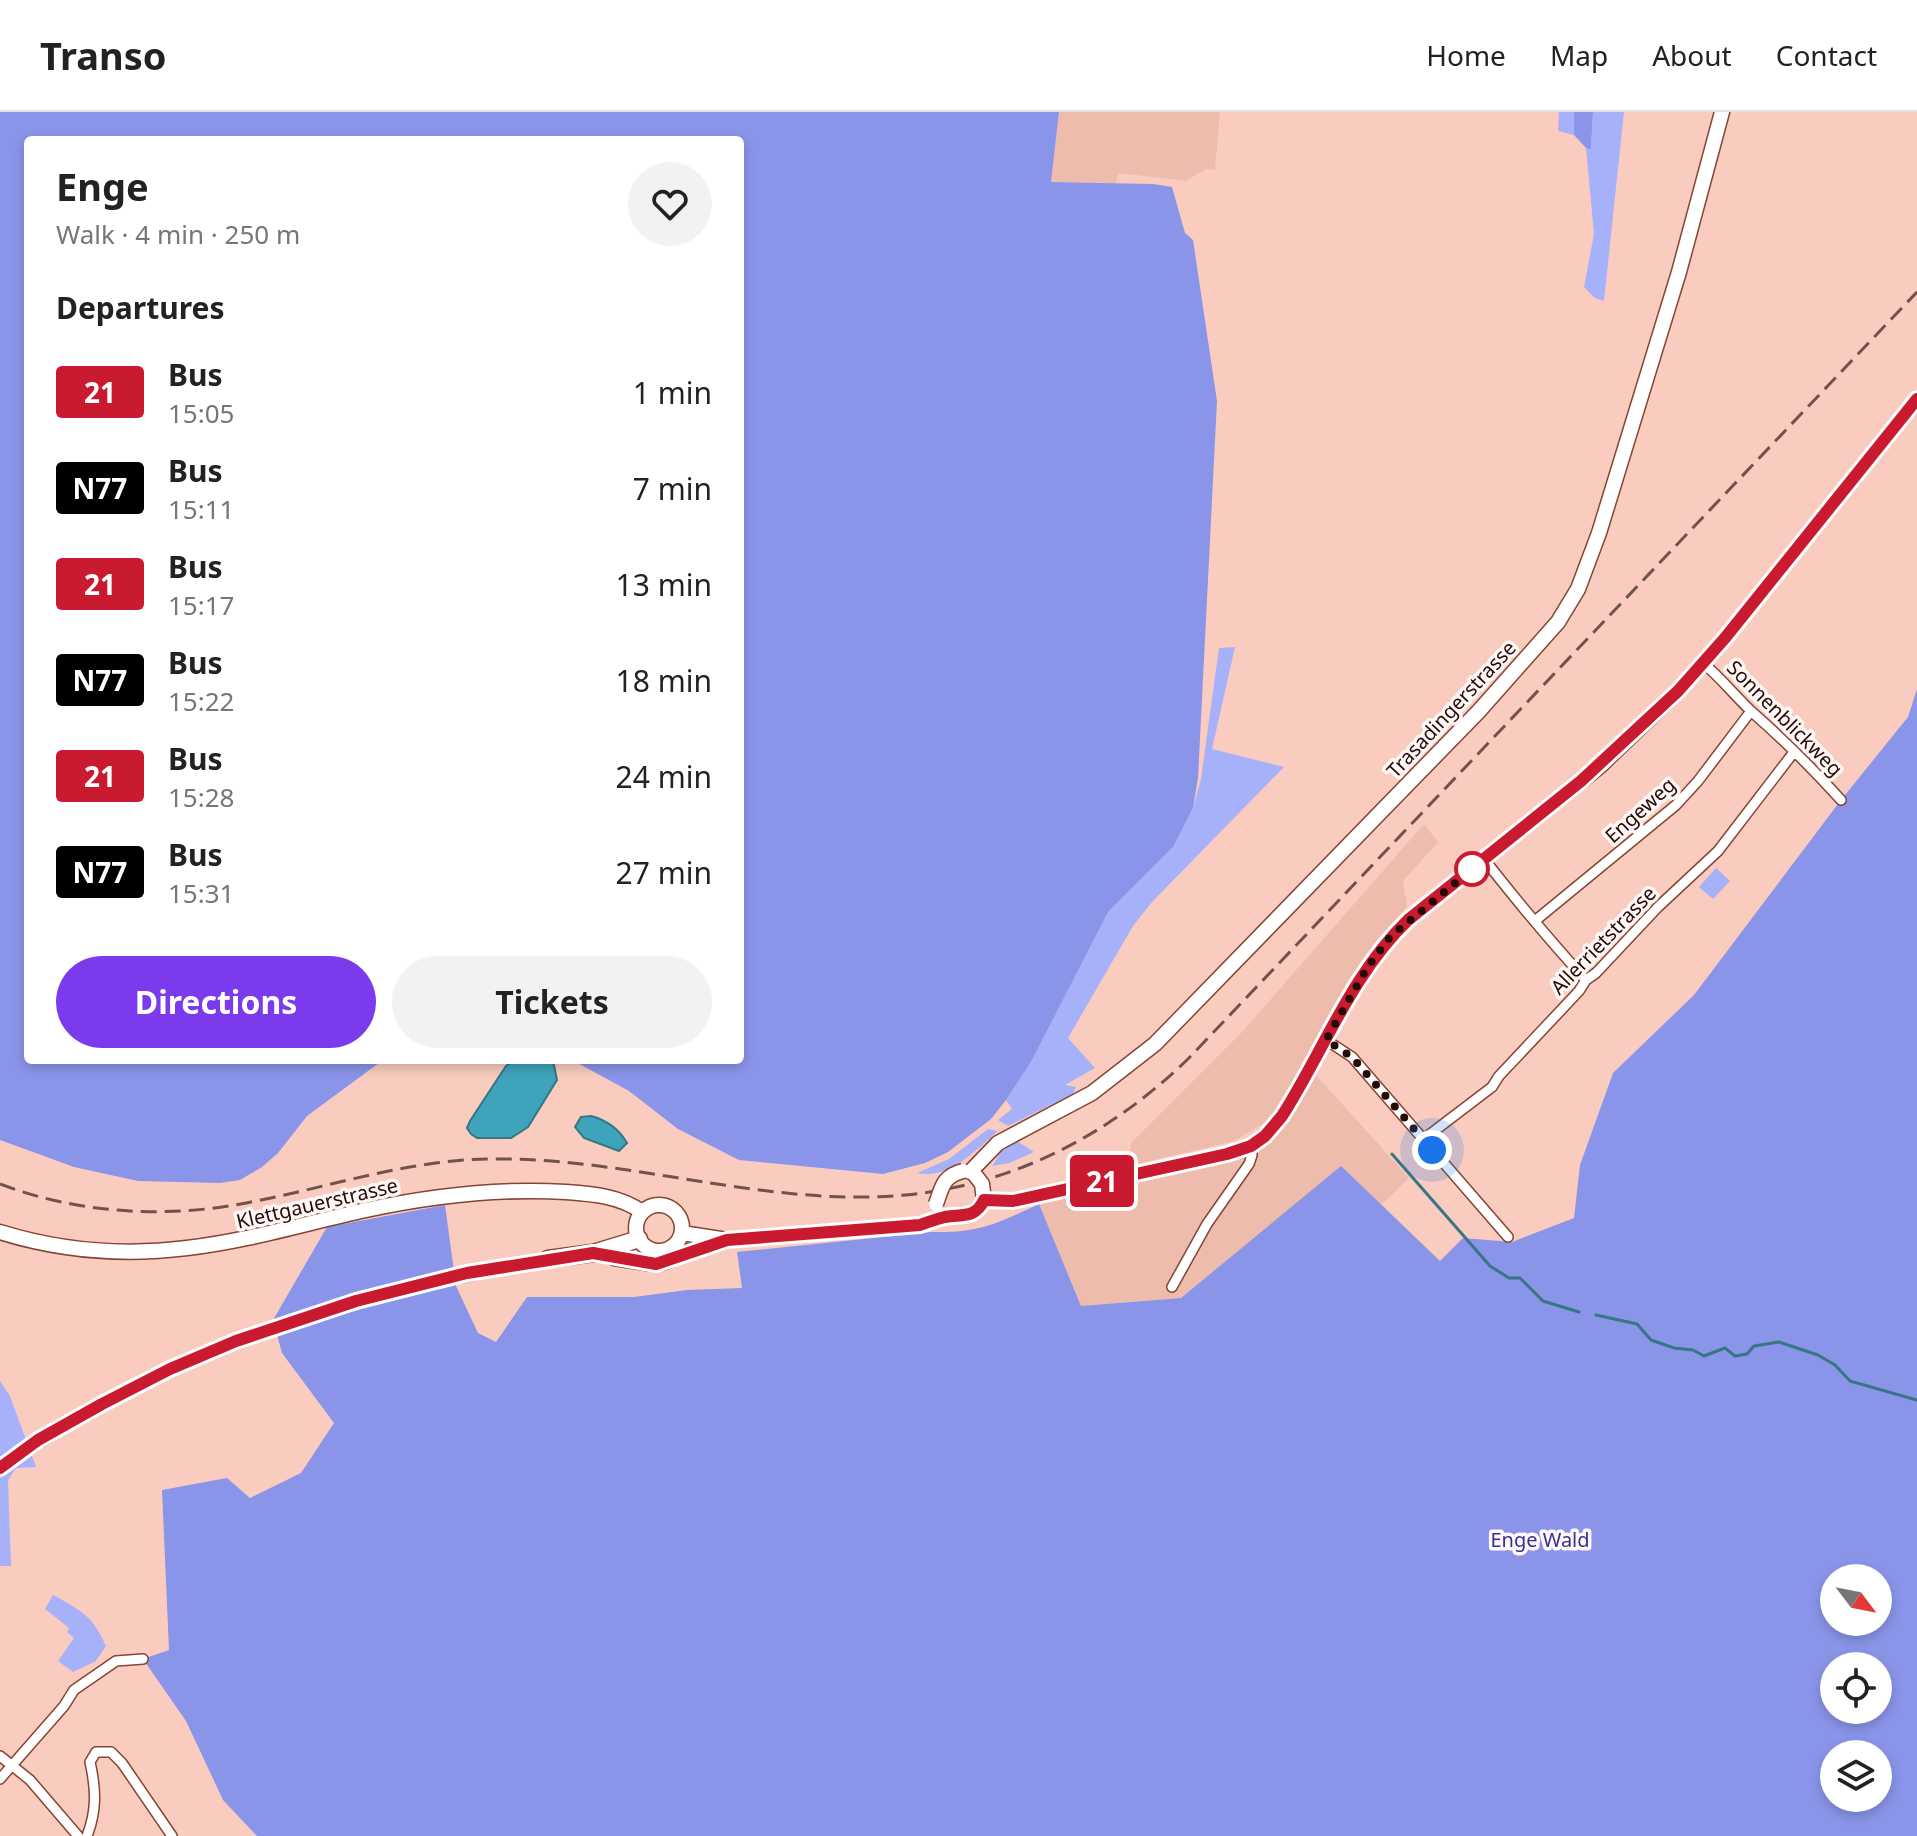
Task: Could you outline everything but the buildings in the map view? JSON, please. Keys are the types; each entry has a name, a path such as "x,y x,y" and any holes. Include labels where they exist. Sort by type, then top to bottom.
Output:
{"highway":[{"path":"548,1259 593,1253 639,1239"},
{"path":"593,1253 614,1258"}],"main road":[{"name":"Trasadingerstrasse","path":"885,1226 918,1219 936,1204 942,1183 951,1174 969,1173 998,1143 1092,1093 1155,1044 1479,711 1558,622 1578,589 1599,533 1679,272 1722,112"},
{"path":"614,1258 647,1263 665,1262 727,1240 920,1225 967,1216 982,1204 1206,1160 1251,1146 1265,1136 1282,1116 1367,968 1390,937 1600,766 1637,732 1703,663 1917,399"},
{"path":"969,1173 982,1184 982,1204"},
{"name":"Klettgauerstrasse","path":"0,1232 78,1250 161,1251 238,1242 370,1209 426,1200 528,1191 607,1197 642,1212"},
{"path":"654,1205 672,1208 681,1219 682,1233 677,1242 665,1250 650,1249 639,1239 636,1226 642,1212 654,1205"},
{"path":"682,1233 727,1240"}],"street":[{"name":"Sonnenblickweg","path":"1703,663 1788,743 1841,800"},
{"name":"Engeweg","path":"1536,920 1676,805 1751,711"},
{"name":"Allerrietstrasse","path":"1425,1138 1492,1087 1586,980 1718,851 1794,752"},
{"path":"1484,859 1536,920 1542,933 1586,980"},
{"path":"1326,1040 1352,1057 1508,1237"},
{"path":"1172,1287 1207,1224 1249,1164 1251,1146"},
{"path":"0,1779 64,1706 74,1690 116,1661 143,1659"},
{"path":"87,1836 94,1817 96,1788 90,1762 96,1752 111,1752 122,1763 172,1836"},
{"path":"0,1756 30,1780 78,1836"}],"shaded area":[{"path":"1059,112 1220,112 1215,170 1206,169 1186,181 1118,173 1116,183 1051,182"},
{"path":"1559,112 1574,112 1574,135 1558,131"},
{"path":"1593,112 1624,112 1604,301 1595,298 1584,287 1594,234 1586,148 1591,148"},
{"path":"1235,647 1212,749 1284,767 1152,902 1133,926 1068,1038 1095,1068 1065,1085 1076,1087 1073,1094 1008,1126 998,1120 1012,1109 1006,1100 1031,1062 1107,913 1172,848 1193,808 1201,779 1219,648"},
{"path":"1424,824 1438,842 1403,881 1407,906 1349,982 1279,1107 1266,1122 1234,1141 1129,1166 1131,1143 1242,1032"},
{"path":"1716,868 1730,881 1713,899 1699,887"},
{"path":"552,1064 557,1080 528,1127 511,1138 477,1138 467,1128 506,1066"},
{"path":"1315,1074 1409,1178 1381,1205 1341,1167 1181,1298 1081,1306 1039,1204 1242,1154 1296,1103"},
{"path":"591,1116 612,1126 627,1143 619,1151 584,1138 575,1127 581,1117"},
{"path":"988,1129 998,1131 961,1162 940,1172 917,1173 949,1159"},
{"path":"1017,1141 1034,1152 1009,1163 992,1166 1001,1152"},
{"path":"0,1381 10,1396 36,1467 16,1468 8,1480 11,1566 0,1566"},
{"path":"53,1595 85,1615 106,1646 96,1661 73,1672 58,1661 74,1638 67,1632 69,1628 45,1609"}],"green space":[{"path":"0,112 1059,112 1051,182 1172,187 1185,233 1193,240 1217,401 1198,778 1193,808 1173,847 1108,912 1031,1062 991,1119 948,1152 925,1163 883,1174 739,1160 678,1129 629,1091 579,1064 744,1064 744,136 24,136 24,1064 378,1064 307,1116 278,1153 240,1180 220,1183 138,1181 74,1167 0,1140"},
{"path":"1574,112 1593,112 1591,149 1586,148 1574,135"},
{"name":"Enge Wald","path":"1917,689 1917,1836 257,1836 223,1800 186,1721 143,1659 169,1650 162,1490 227,1478 250,1498 301,1473 334,1423 282,1353 273,1320 327,1227 445,1205 456,1286 478,1333 496,1342 527,1297 634,1297 687,1290 742,1288 737,1252 975,1229 1039,1204 1081,1306 1181,1298 1341,1166 1440,1261 1463,1238 1512,1242 1574,1218 1580,1165 1613,1073 1694,995 1841,800 1908,717"}],"waterway":[{"path":"1392,1154 1490,1266 1509,1278 1520,1278 1543,1301 1579,1312"},
{"path":"1596,1315 1637,1324 1651,1340 1674,1348 1693,1350 1704,1356 1725,1348 1735,1356 1747,1354 1754,1346 1779,1342 1818,1355 1835,1365 1850,1381 1917,1400"}],"tunnel":[{"path":"0,1468 62,1427 126,1391 262,1333 332,1309 403,1290 548,1259"}],"railway":[{"path":"0,1184 61,1202 92,1207 124,1211 188,1211 251,1202 398,1169 489,1159 604,1167 775,1192 832,1197 890,1196 981,1181 1047,1157 1077,1142 1136,1104 1189,1058 1917,292"}],"bus line":[{"name":"21","path":"0,1468 38,1440 170,1369 236,1341 383,1294 467,1273 593,1253 656,1264 727,1240 920,1225 945,1217 967,1216 974,1213 984,1200 1013,1201 1206,1160 1251,1146 1265,1136 1290,1104 1367,968 1390,937 1600,766 1678,691 1725,638 1917,399"}],"route":[{"path":"1432,1150 1425,1138 1352,1057 1326,1040 1367,968 1390,937 1472,869"}]}
